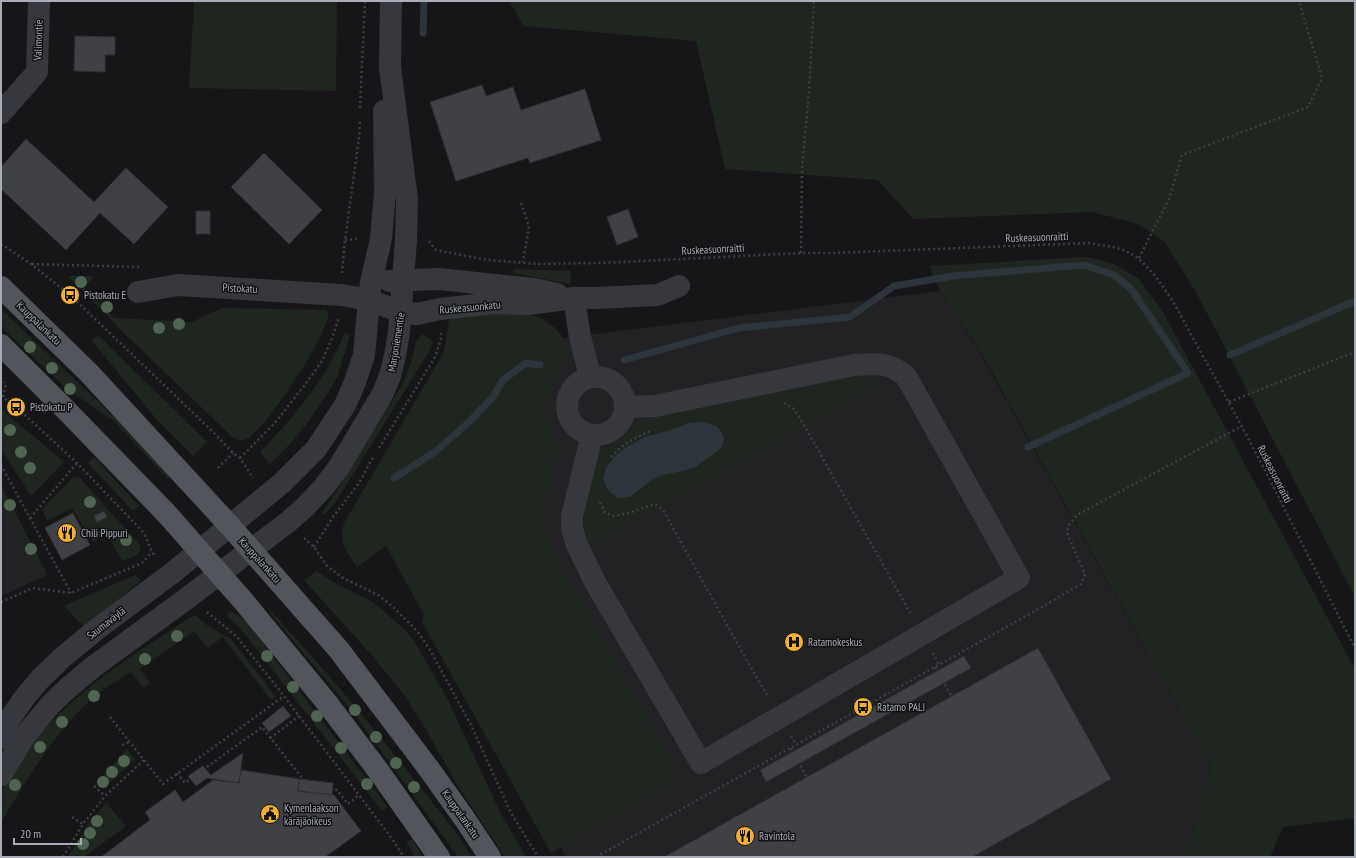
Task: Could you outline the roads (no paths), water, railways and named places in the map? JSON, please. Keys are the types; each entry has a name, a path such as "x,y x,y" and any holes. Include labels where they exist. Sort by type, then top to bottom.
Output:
{"main road":[{"name":"Kauppalankatu","path":"1,287 89,373 230,526 329,639 424,763 490,857"},
{"path":"1,345 149,496 245,603 327,703 380,773 439,857"}],"street":[{"name":"Valimontie","path":"1,113 36,72 39,1"},
{"name":"Marjoniementie","path":"219,574 305,507 323,488 339,467 371,415 390,376 395,356 401,312 407,199 390,67 391,1"},
{"name":"Marjoniementie","path":"230,526 282,483 316,449 345,405 355,382 364,355 370,291 381,239 385,192 384,97 390,67"},
{"name":"Pistokatu","path":"138,292 178,285 341,295 370,291 403,279"},
{"name":"Ruskeasuonkatu","path":"403,279 439,279 534,289 574,298"},
{"name":"Ruskeasuonkatu","path":"370,291 401,312 417,314 494,304 528,304 574,298 658,295 679,286"},
{"path":"574,298 580,337 590,376"},
{"path":"592,435 572,516 572,529 577,545 595,582 701,763 1019,578 906,376 895,368 880,364 854,365 655,406 625,407"},
{"path":"590,376 600,376 609,379 617,385 622,393 625,407 620,422 614,429 605,434 592,435 586,434 571,422 567,413 566,404 568,394 581,380 590,376"},
{"name":"Saumaväylä","path":"1,775 8,729 25,697 41,678 97,628 170,574 230,526"},
{"name":"Saumaväylä","path":"8,729 46,709 68,688 93,668 219,574"}],"waterway":[{"path":"423,33 424,1"},
{"path":"624,360 739,328 850,317 894,286 953,276 1084,265 1114,275 1132,290 1188,373 1028,447"},
{"path":"1230,355 1355,301"},
{"path":"394,478 435,452 469,422 493,397 503,380 526,363 540,365"}],"place":[{"name":"Pistokatu E","path":"70,295"},
{"name":"Pistokatu P","path":"16,407"},
{"name":"Chili Pippuri","path":"67,533"},
{"name":"Ratamokeskus","path":"794,642"},
{"name":"Ratamo PALI","path":"863,707"},
{"name":"Kymenlaakson käräjäoikeus","path":"270,814"},
{"name":"Ravintola","path":"745,836"}]}
